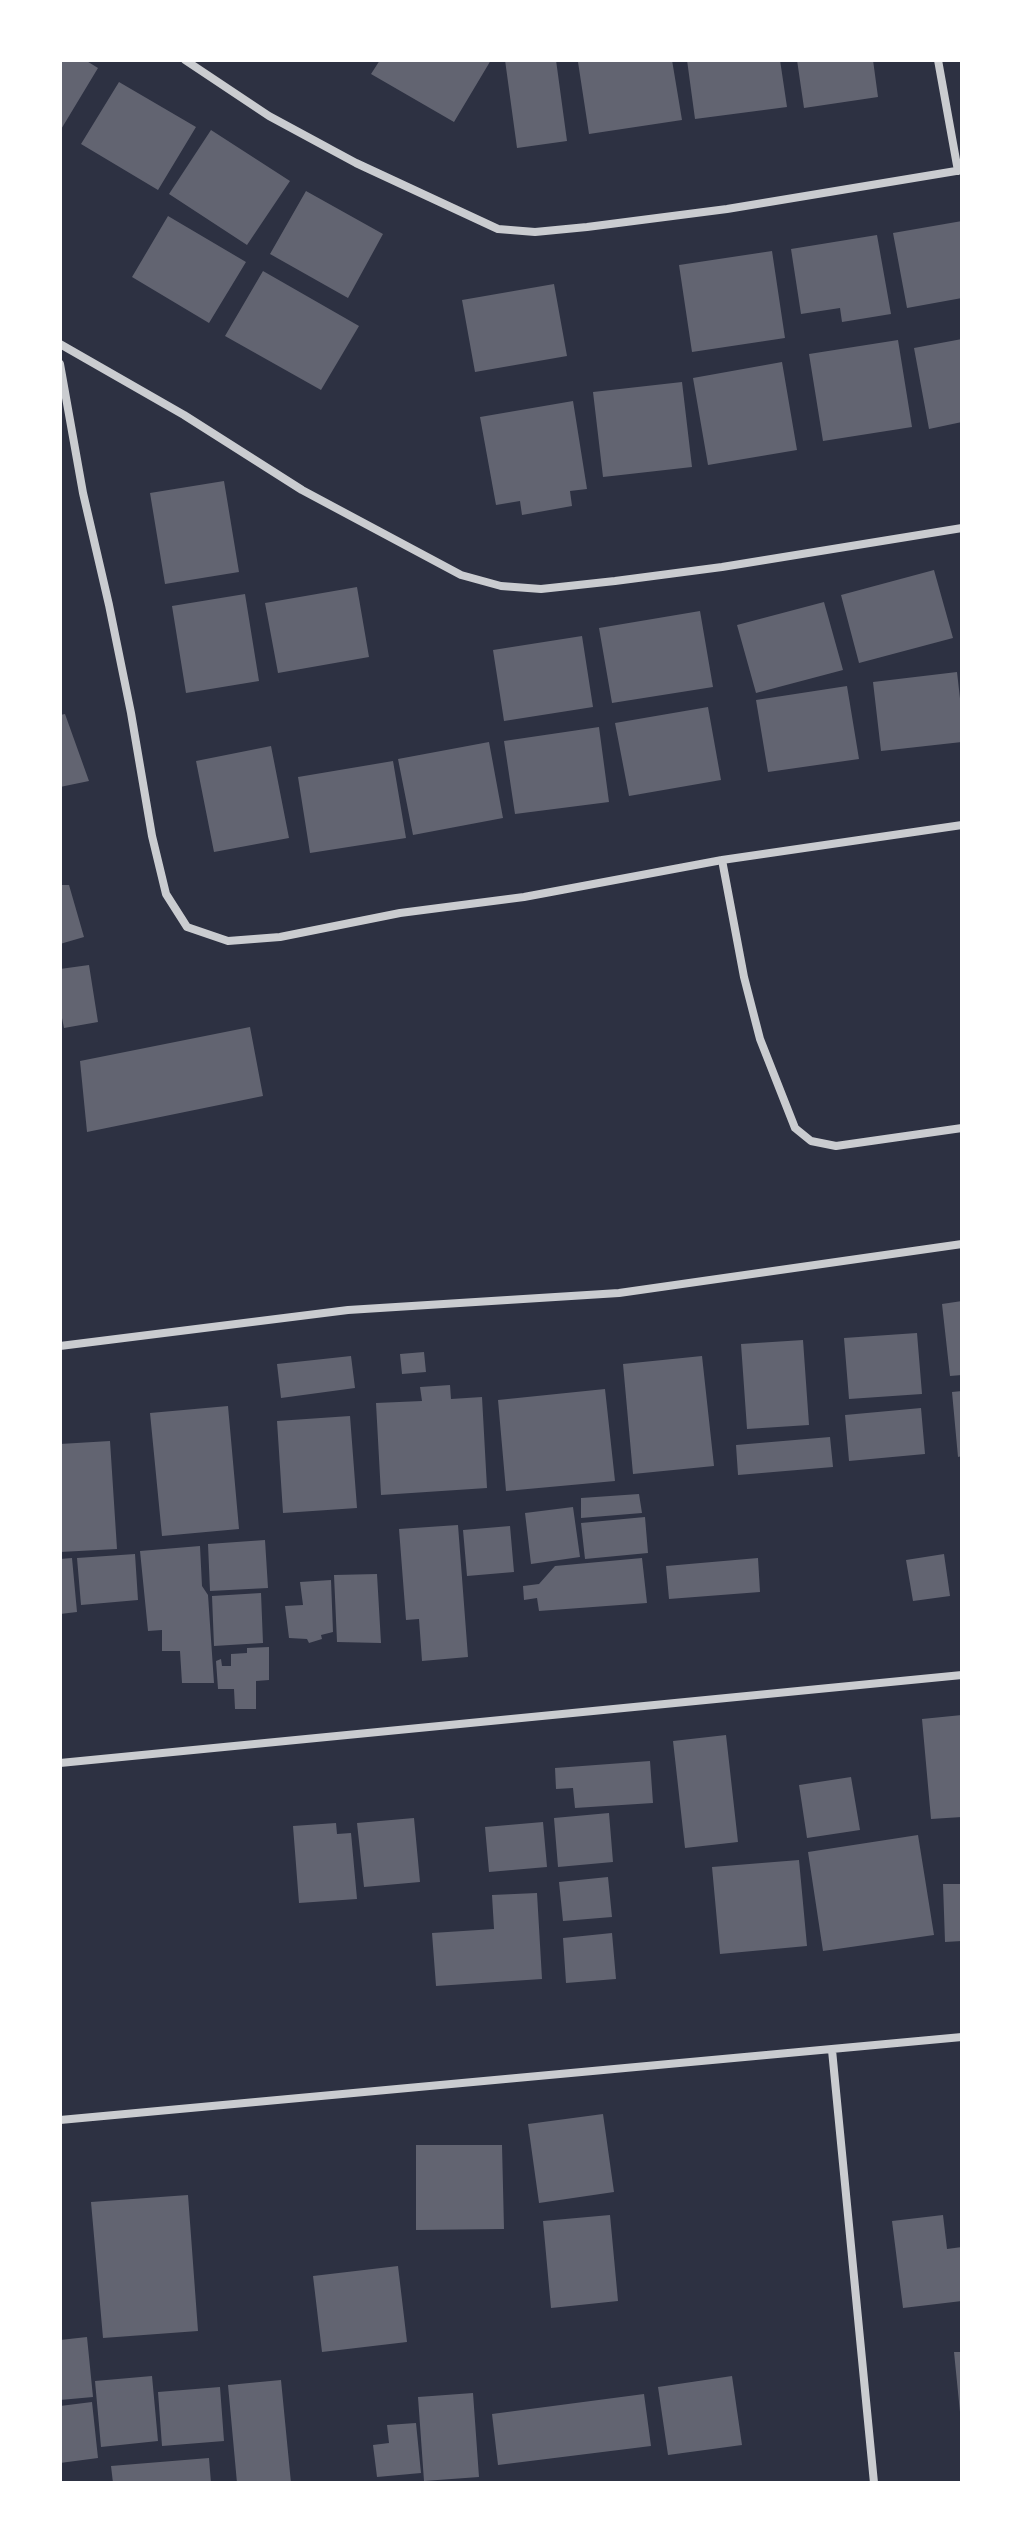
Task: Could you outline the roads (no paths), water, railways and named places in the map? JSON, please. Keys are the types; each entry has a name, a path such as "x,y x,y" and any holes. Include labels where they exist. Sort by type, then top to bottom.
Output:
{"street":[{"path":"185,60 269,116 356,163 498,229 535,232 727,209 960,170 938,60"},
{"path":"60,344 184,415 302,490 461,575 501,586 541,589 615,581 962,528"},
{"path":"60,364 83,493 131,713 152,836 166,894 187,927 228,941 280,937 400,913 524,897 722,860 962,825"},
{"path":"722,860 744,977 760,1039 795,1128 811,1141 836,1146 962,1128"},
{"path":"60,1346 348,1310 619,1293 962,1244"},
{"path":"60,1763 962,1675"},
{"path":"60,2120 962,2037"},
{"path":"832,2050 874,2483"}]}
